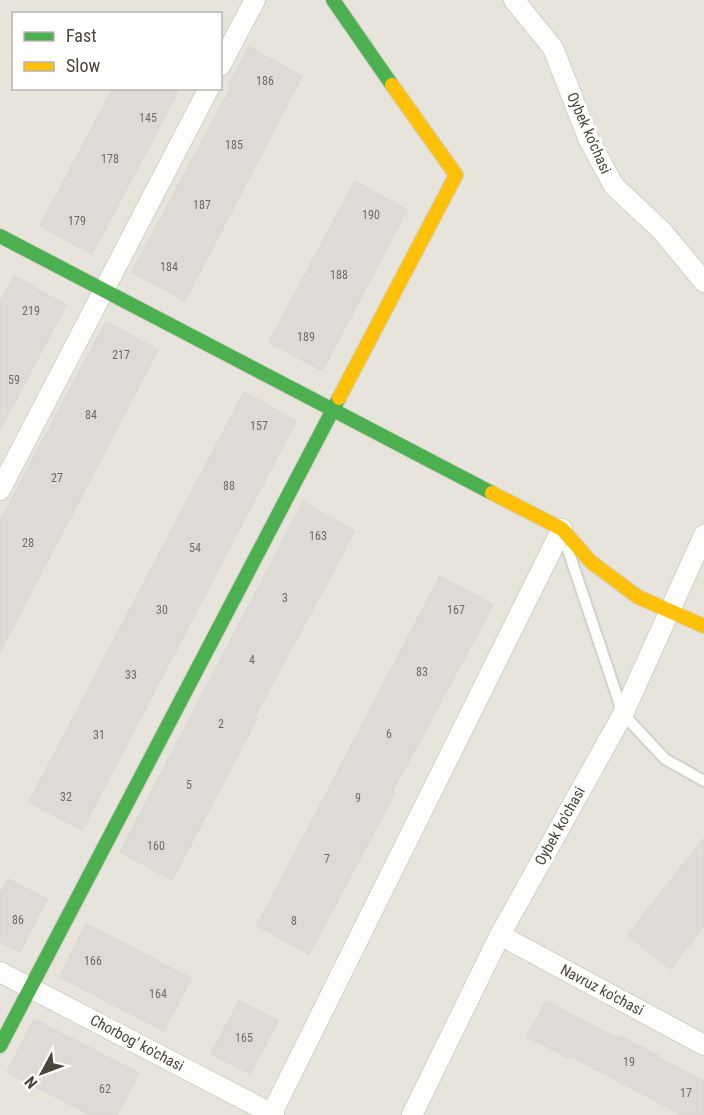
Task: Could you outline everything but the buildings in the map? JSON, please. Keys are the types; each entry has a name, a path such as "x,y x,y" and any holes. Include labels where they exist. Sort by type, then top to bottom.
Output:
{"street":[{"path":"222,62 255,0"},
{"path":"0,1046 331,409 456,175 333,0"},
{"name":"Oybek ko'chasi","path":"514,0 553,48 589,140 614,186 662,231 704,282"},
{"path":"0,490 208,90"},
{"path":"0,236 561,529 591,562 638,597 704,626"},
{"path":"272,1115 561,529"},
{"name":"Oybek ko'chasi","path":"412,1115 500,935 623,714 704,536"},
{"name":"Navruz ko'chasi","path":"500,935 704,1045"},
{"name":"Chorbog' ko'chasi","path":"0,972 272,1115"}],"lane":[{"path":"561,529 623,714 665,759 704,781"}],"shaded area":[{"path":"0,0 704,0 704,1115 0,1115"}],"traffic: fast":[{"path":"333,0 392,85"},
{"path":"0,236 492,493"},
{"path":"0,1046 339,398"}],"traffic: slow":[{"path":"339,398 456,175 392,85"},
{"path":"492,493 562,529 591,562 638,597 704,626"}]}
